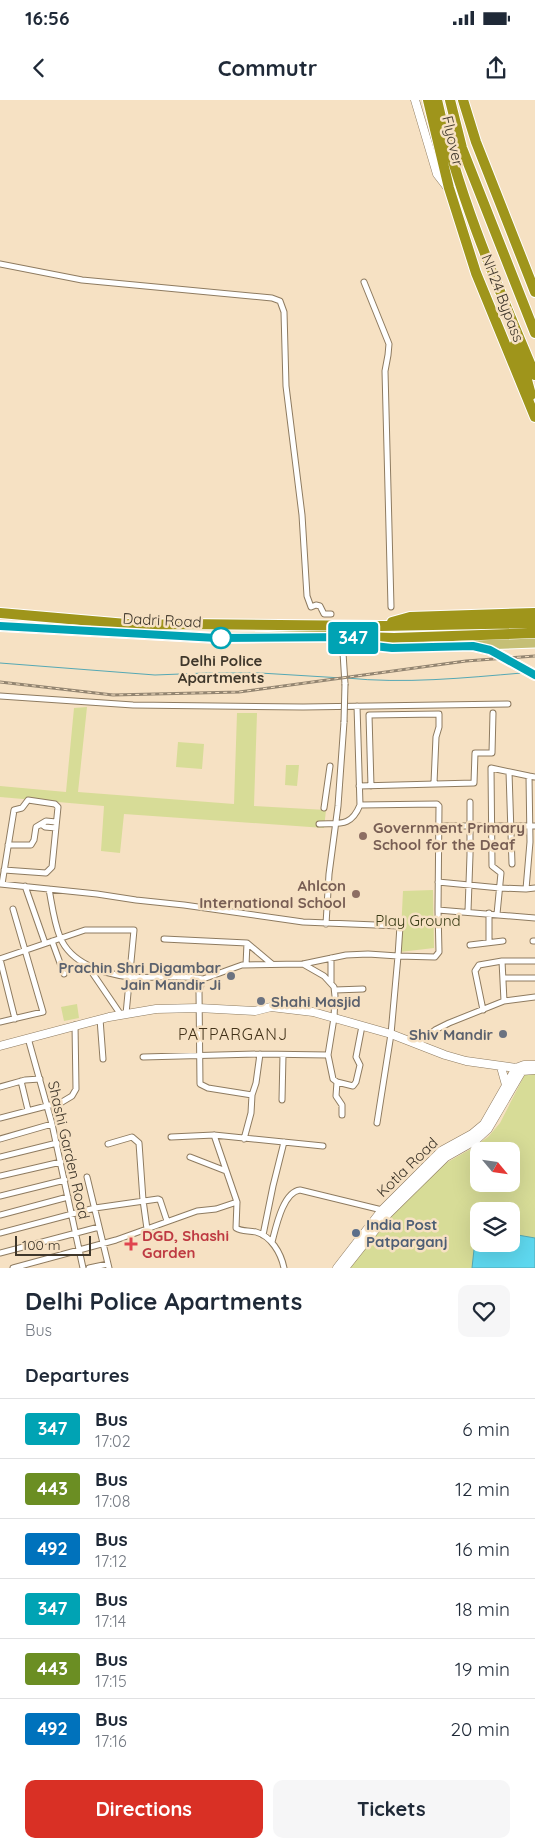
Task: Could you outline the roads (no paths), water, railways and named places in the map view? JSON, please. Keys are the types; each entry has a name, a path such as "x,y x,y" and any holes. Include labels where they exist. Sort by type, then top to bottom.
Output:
{"highway":[{"name":"Flyover","path":"428,100 449,188"},
{"path":"437,100 457,179 475,230 535,375"},
{"path":"450,100 462,148 535,333"},
{"name":"Flyover","path":"463,100 476,142"},
{"name":"NH24 Bypass","path":"476,142 535,292"},
{"name":"NH24 Bypass","path":"449,188 476,273 535,416"},
{"path":"505,302 535,416"},
{"path":"0,608 57,618"},
{"path":"381,626 410,617 535,612"},
{"path":"0,613 57,618"},
{"name":"Dadri Road","path":"57,618 138,625 403,626 535,623"},
{"name":"Dadri Road","path":"0,626 217,638 394,638 535,632"},
{"path":"473,646 490,650 535,675"}],"main road":[{"path":"347,637 374,646 392,648 535,643"}],"street":[{"path":"415,100 437,174 449,188"},
{"path":"469,100 476,142"},
{"path":"0,264 82,280 272,298 280,301 284,312 286,386 302,515 307,596 311,607 320,606 324,614 331,614"},
{"path":"364,282 389,344 385,371 391,607"},
{"path":"326,924 344,722 347,637"},
{"path":"0,696 133,705 303,707 508,704"},
{"path":"319,824 349,822 360,805 357,706"},
{"path":"369,706 371,786"},
{"path":"359,786 434,783 474,784 475,753 492,753 493,713"},
{"path":"369,715 439,714 434,783"},
{"path":"324,808 330,766"},
{"path":"497,914 500,871 492,866 491,768 532,776 532,826 526,889"},
{"path":"509,772 512,864"},
{"path":"4,870 46,872 52,867 58,807 56,804 28,800 22,808 14,810 4,870 4,884 97,894 326,924 400,926 391,1034 377,1123"},
{"path":"468,911 470,885 470,802"},
{"path":"49,889 60,938 71,955 87,965 130,977 185,976 202,979 246,965 302,964 331,958 368,954 435,957 440,952 438,910 439,806 437,804 360,805"},
{"path":"8,845 29,847 34,840 36,828 41,824 45,827 56,825"},
{"path":"439,826 532,826"},
{"path":"438,882 500,888 535,888"},
{"path":"25,886 45,943"},
{"path":"0,1022 43,1012 13,908"},
{"path":"438,910 535,918"},
{"path":"489,913 489,942"},
{"path":"15,1019 0,959 85,930 134,930 130,977 124,1015"},
{"path":"164,939 247,943 273,964"},
{"path":"52,941 64,974"},
{"path":"470,945 503,941"},
{"path":"246,965 247,943"},
{"path":"331,958 331,982"},
{"path":"483,1010 474,971 479,965 502,961 535,960"},
{"path":"502,961 504,1001"},
{"path":"302,964 324,976 331,982 335,990 334,1018 328,1056 333,1078 337,1082 353,1086 355,1084 360,1065 356,1057 362,1026"},
{"path":"87,965 124,1015"},
{"path":"503,978 535,978"},
{"path":"202,979 198,1008 199,1081 203,1086 220,1091 252,1095"},
{"path":"335,990 363,989"},
{"path":"419,1044 434,1030 504,1001 535,997"},
{"path":"0,1046 74,1025 156,1009 198,1008 255,1011 271,1007 313,1012 391,1034 466,1061 535,1070"},
{"path":"100,1019 103,1058"},
{"path":"0,1118 69,1099 76,1089 74,1025"},
{"name":"Shashi Garden Road","path":"28,1038 57,1143 83,1268"},
{"path":"143,1057 260,1054 328,1056"},
{"path":"244,1138 251,1113 252,1095 256,1083 260,1054"},
{"path":"282,1100 283,1054"},
{"path":"519,1069 524,1065 535,1065"},
{"path":"501,1067 506,1085"},
{"name":"Kotla Road","path":"337,1268 382,1210 441,1152 472,1134 484,1124 506,1085 519,1069"},
{"name":"Kotla Road","path":"345,1268 387,1215 440,1162 453,1152 481,1137 488,1129 519,1069"},
{"path":"0,1087 40,1078"},
{"path":"21,1081 28,1110"},
{"path":"337,1082 336,1096 342,1105 342,1115"},
{"path":"0,1139 52,1124"},
{"path":"214,1135 237,1202 236,1228 263,1235 272,1242 284,1268"},
{"path":"172,1137 214,1135 323,1146"},
{"path":"108,1144 132,1137 139,1143 147,1229"},
{"path":"263,1235 284,1142"},
{"path":"0,1157 57,1143"},
{"path":"190,1157 226,1171"},
{"path":"0,1176 61,1162"},
{"path":"87,1177 109,1266 89,1268"},
{"path":"0,1196 65,1180"},
{"path":"272,1242 279,1218 290,1195 294,1191 300,1190 382,1210"},
{"path":"0,1215 68,1198"},
{"path":"0,1233 71,1216 95,1208 143,1200 160,1200 167,1221"},
{"path":"13,1268 137,1234 197,1211 216,1209 237,1202"},
{"path":"0,1253 99,1227"}],"water":[{"path":"520,1235 535,1238 535,1268 472,1268 474,1252 520,1252"}],"waterway":[{"path":"0,663 155,675 260,673 342,678"},
{"path":"346,678 412,680 522,673"}],"railway":[{"path":"0,682 113,695 239,692 466,661 535,656"}],"place":[{"name":"Delhi Police Apartments","path":"221,638"},
{"name":"Government Primary School for the Deaf","path":"363,836"},
{"name":"Ahlcon International School","path":"356,894"},
{"name":"Prachin Shri Digambar Jain Mandir Ji","path":"231,976"},
{"name":"Shahi Masjid","path":"261,1001"},
{"name":"Shiv Mandir","path":"503,1034"},
{"name":"India Post Patparganj","path":"356,1233"},
{"name":"DGD, Shashi Garden","path":"131,1244"}],"district":[{"name":"PATPARGANJ","path":"233,1034"}],"park label":[{"name":"Play Ground","path":"418,920"}]}
